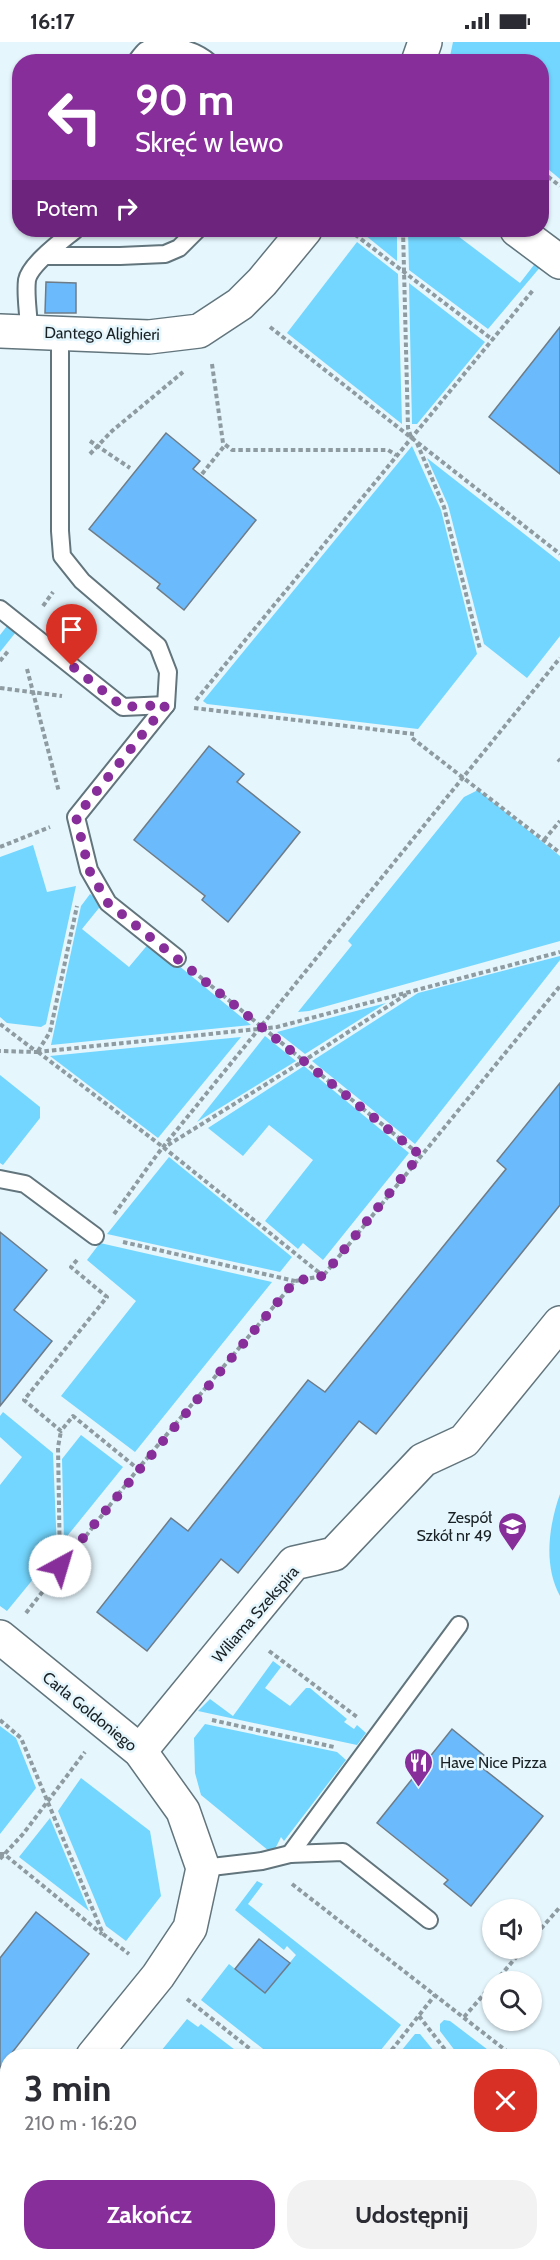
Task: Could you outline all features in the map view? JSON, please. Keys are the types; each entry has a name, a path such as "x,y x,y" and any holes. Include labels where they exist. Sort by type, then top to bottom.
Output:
{"street":[{"name":"Dantego Alighieri","path":"30,332 149,337 199,331 240,304 262,282 299,237"},
{"path":"526,237 559,261"},
{"name":"Wiliama Szekspira","path":"140,1751 294,1563 334,1554 423,1460 464,1441 560,1323"},
{"name":"Carla Goldoniego","path":"0,1637 140,1751 183,1811 203,1868"},
{"path":"99,2049 158,1976 190,1928 203,1868"}],"lane":[{"path":"143,54 160,45 185,47 196,54"},
{"path":"67,237 45,256 27,279 30,332 59,420 62,556 82,581 158,646 168,672 166,705 76,817 89,870 108,903 177,958"},
{"path":"45,256 165,254 179,248 190,237"},
{"path":"0,609 123,707 166,705"},
{"path":"0,1179 26,1184 95,1236"},
{"path":"290,1854 459,1625"},
{"path":"203,1868 262,1861 290,1854 343,1852 429,1920"}],"path":[{"path":"358,237 494,340"},
{"path":"403,237 408,428 411,438"},
{"path":"559,261 396,455 190,708 413,736 560,853"},
{"path":"240,304 560,554"},
{"path":"60,486 112,430 192,365"},
{"path":"215,381 223,442 232,450 388,450 396,455"},
{"path":"59,420 130,468"},
{"path":"417,443 444,507 480,649"},
{"path":"202,474 225,445"},
{"path":"72,568 25,629 21,646 63,809 76,817"},
{"path":"61,1431 24,1400 107,1297 71,1268 138,1183 140,1176 163,1147 560,658"},
{"path":"0,847 76,817"},
{"path":"544,840 560,821"},
{"path":"37,1052 50,1032 80,889 89,870"},
{"path":"0,1051 37,1052 261,1028 560,952"},
{"path":"177,958 420,1155"},
{"path":"95,1236 295,1281 323,1276 560,986"},
{"path":"163,1147 305,1060 413,990"},
{"path":"0,1024 163,1147 323,1276"},
{"path":"31,1605 138,1469 295,1281"},
{"path":"60,1566 58,1447 61,1431 73,1416 138,1469"},
{"path":"240,1629 379,1733"},
{"path":"179,1704 197,1717 363,1754"},
{"path":"0,1720 21,1738 103,1934"},
{"path":"0,1859 2,1854 23,1834 106,1724"},
{"path":"2,1854 250,2049"},
{"path":"262,1861 504,2049"},
{"path":"542,1927 560,1907"},
{"path":"504,1971 515,1959"},
{"path":"393,2049 435,1995"},
{"path":"464,2017 482,1996"},
{"path":"419,2016 445,2049"}],"shaded area":[{"path":"453,42 560,42 560,179 549,170 549,54 450,54"},
{"path":"367,237 397,237 397,261"},
{"path":"408,237 459,237 520,283 537,261 542,265 488,329 409,270"},
{"path":"357,242 398,274 402,424 287,333"},
{"path":"409,283 485,342 417,424 412,424"},
{"path":"412,446 441,510 477,654 418,729 207,704 203,701"},
{"path":"427,458 560,562 560,636 527,678 484,644 448,505"},
{"path":"7,626 16,632 0,652 0,635"},
{"path":"478,790 560,856 560,941 309,1011 298,1012 352,945 348,941 464,797"},
{"path":"33,845 47,892 76,886 46,1024 41,1027 7,1023 0,1017 0,857"},
{"path":"90,894 103,903 82,929 129,967 150,942 251,1025 51,1045 81,906"},
{"path":"560,956 560,960 415,1144 312,1061 418,993"},
{"path":"386,1003 305,1054 277,1032"},
{"path":"265,1036 296,1061 197,1122"},
{"path":"241,1037 158,1138 50,1056"},
{"path":"304,1066 409,1153 323,1260 303,1243 298,1249 265,1221 313,1160 269,1125 243,1156 208,1128"},
{"path":"0,1075 40,1107 40,1118 3,1165 0,1163"},
{"path":"169,1157 292,1257 280,1272 107,1234"},
{"path":"100,1243 272,1282 135,1452 61,1396 136,1301 87,1260"},
{"path":"3,1412 53,1453 57,1550 7,1611 0,1606 0,1485 22,1457 0,1437 0,1416"},
{"path":"81,1435 123,1467 64,1540 62,1459"},
{"path":"560,1494 560,1596 551,1571 550,1545 553,1519"},
{"path":"273,1661 281,1667 265,1688 290,1706 306,1688 310,1688 347,1719 344,1722 354,1729 357,1725 366,1733 357,1745 198,1711 210,1699 233,1716"},
{"path":"205,1724 337,1752 346,1760 284,1841 281,1837 275,1849 269,1851 201,1795 195,1773 194,1738"},
{"path":"0,1726 16,1738 36,1788 0,1834"},
{"path":"81,1778 150,1831 161,1896 126,1941 106,1926 58,1811"},
{"path":"50,1818 89,1911 19,1857"},
{"path":"257,1881 263,1884 248,1904 401,2025 382,2049 263,2049 201,2000 229,1964 265,1993 296,1955 287,1946 284,1950 235,1910"},
{"path":"187,2019 198,2027 201,2024 234,2049 163,2049"},
{"path":"444,2020 450,2021 487,2049 454,2049 440,2031 440,2024"},
{"path":"415,2034 420,2034 432,2049 403,2049"}],"building":[{"path":"46,282 76,283 76,313 45,313"},
{"path":"560,327 560,474 489,417"},
{"path":"166,433 200,461 193,469 256,520 184,610 157,588 160,584 89,529"},
{"path":"209,746 244,774 237,782 300,832 228,922 202,900 205,896 134,840"},
{"path":"560,1083 560,1205 376,1434 359,1421 238,1573 221,1559 147,1651 97,1612 171,1518 188,1531 308,1380 325,1392 506,1169 497,1161"},
{"path":"0,1232 47,1270 14,1310 52,1341 0,1406"},
{"path":"452,1729 486,1757 480,1766 543,1816 471,1906 444,1884 448,1880 377,1823"},
{"path":"36,1912 89,1954 15,2049 0,2049 0,1958"},
{"path":"259,1939 290,1963 265,1993 235,1969"}],"place":[{"name":"Zespół Szkół nr 49","path":"513,1552"},
{"name":"Have Nice Pizza","path":"419,1788"}],"route":[{"path":"60,1566 295,1281 323,1276 420,1155 108,903 89,870 76,817 166,705 123,707 72,666"}]}
